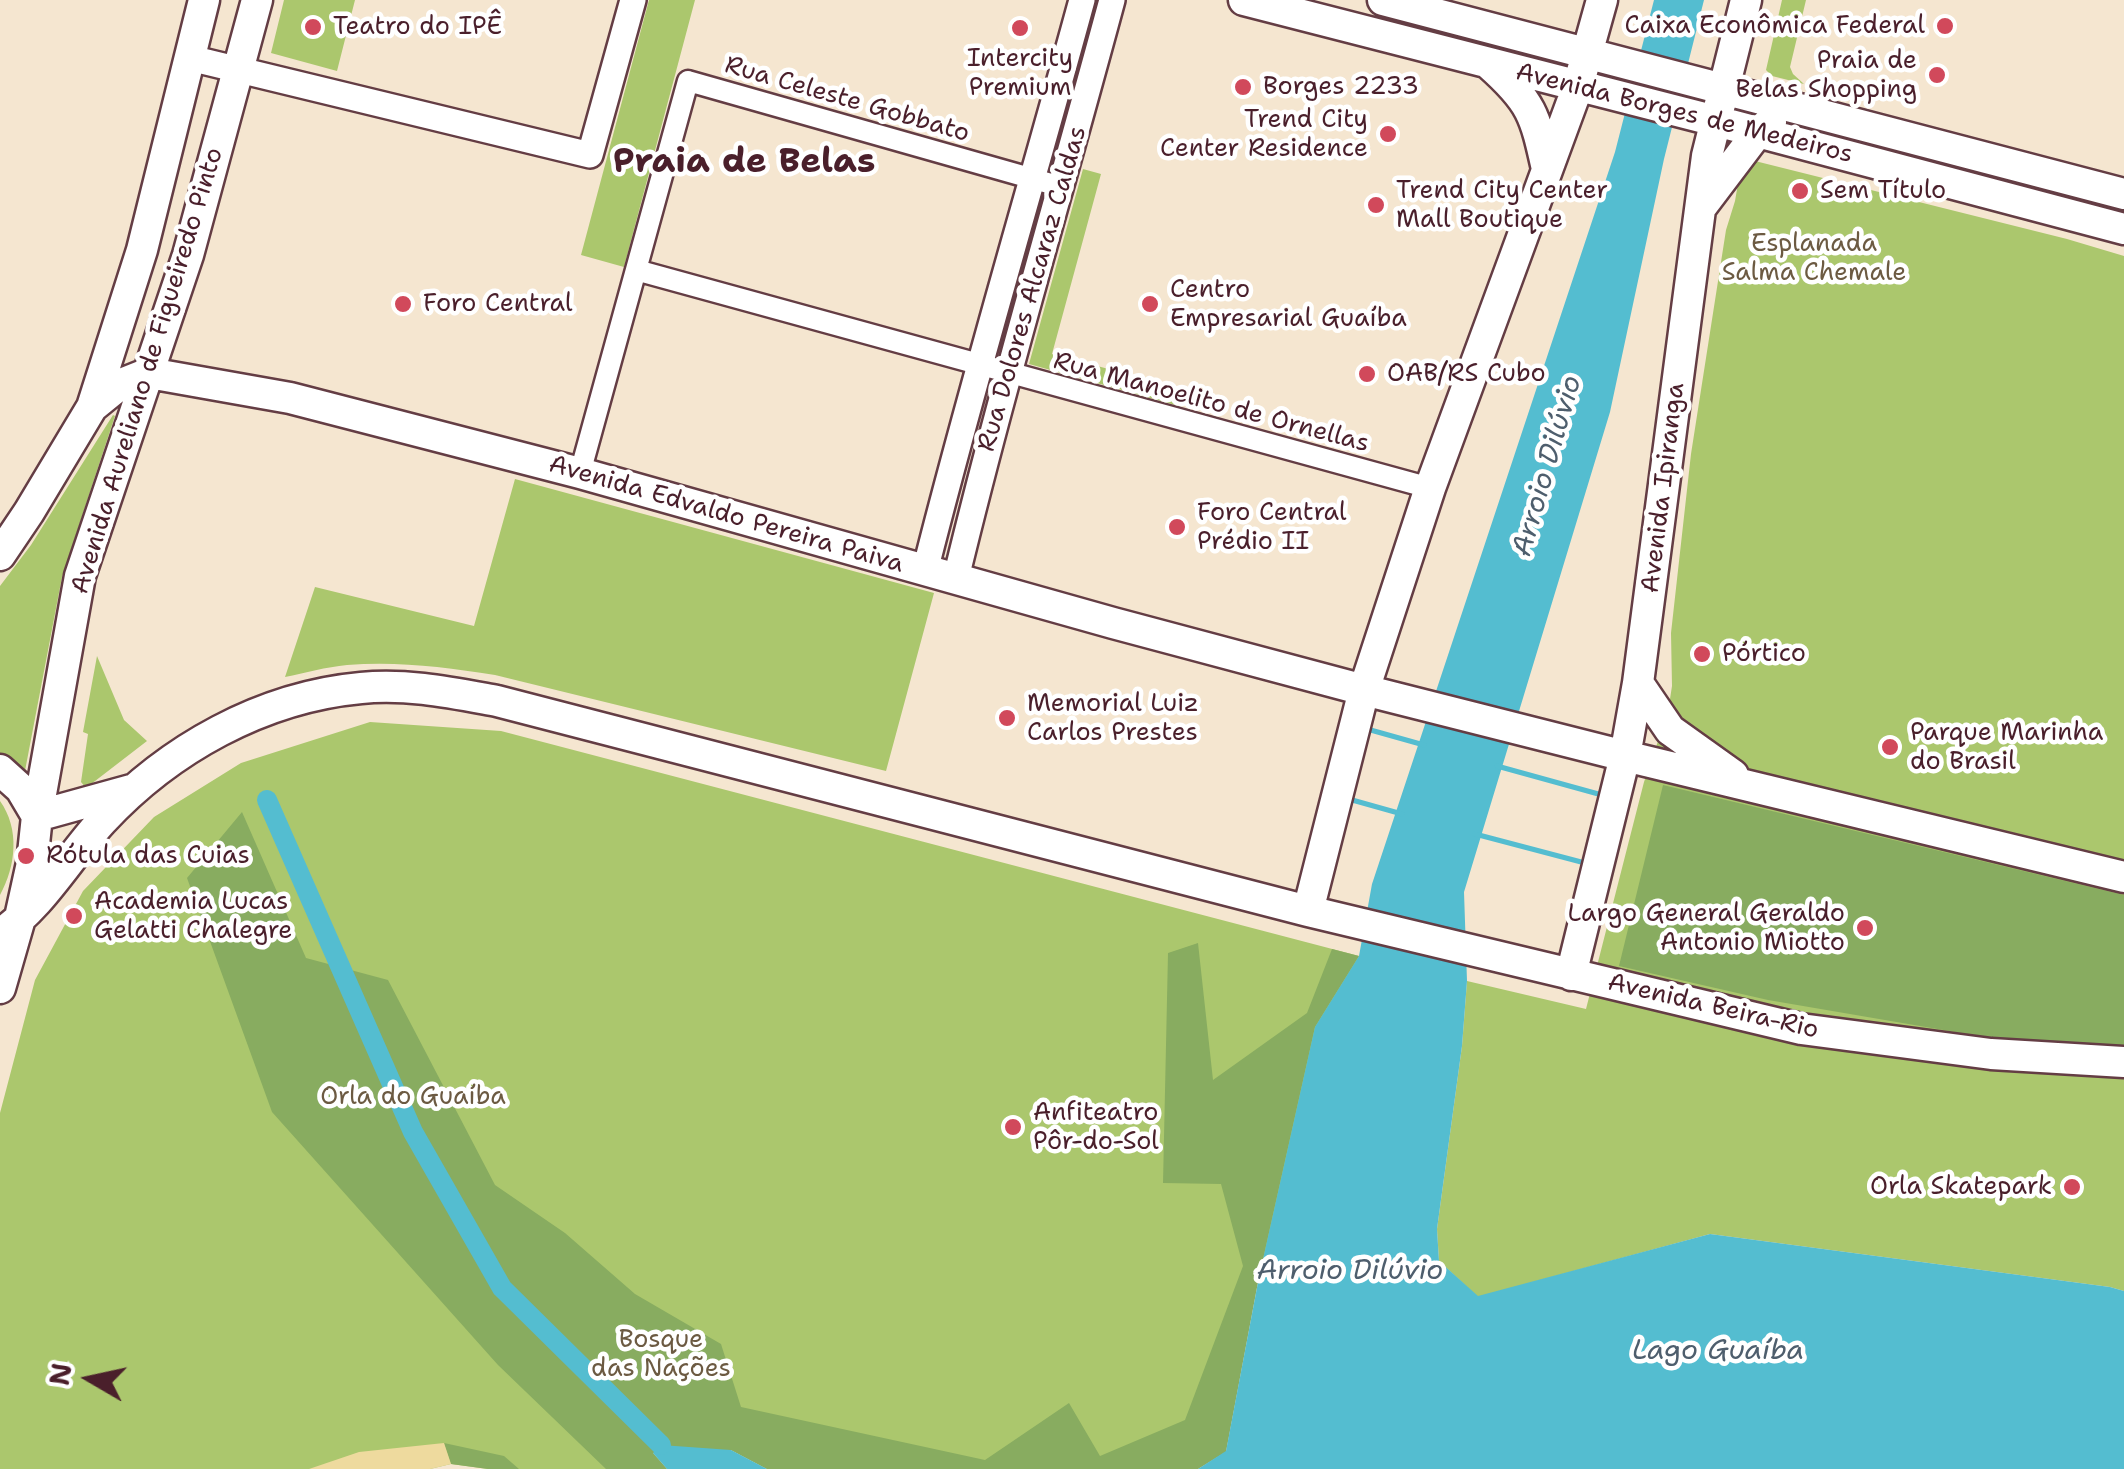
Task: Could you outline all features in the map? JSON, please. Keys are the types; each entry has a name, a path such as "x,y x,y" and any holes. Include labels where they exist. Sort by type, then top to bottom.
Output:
{"main road":[{"name":"Avenida Aureliano de Figueiredo Pinto","path":"0,555 92,407 142,250 204,0"},
{"name":"Avenida Aureliano de Figueiredo Pinto","path":"9,928 32,864 80,576 188,255 257,0"},
{"name":"Avenida Borges de Medeiros","path":"1244,0 2124,228"},
{"name":"Avenida Borges de Medeiros","path":"1383,0 2124,194"},
{"path":"0,988 9,928 134,789 197,743 256,712 319,694 364,687 431,689 497,701 1308,911 1364,690 1430,488 1547,169 1591,90 1600,59 1602,0"},
{"name":"Avenida Ipiranga","path":"1571,975 1625,756 1638,683 1707,156 1702,117 1710,87 1746,0"},
{"path":"1486,62 1527,102 1538,128 1547,169"},
{"path":"1700,208 1758,132 1788,108"},
{"path":"92,407 119,385 149,373"},
{"name":"Avenida Edvaldo Pereira Paiva","path":"149,373 290,398 1364,690"},
{"path":"1320,678 1382,633"},
{"path":"1638,683 1670,730 1748,786"},
{"path":"1364,690 2124,877"},
{"path":"0,770 21,789 37,816 134,789"},
{"name":"Avenida Beira-Rio","path":"1308,911 1801,1029 1991,1054 2124,1062"}],"street":[{"path":"190,58 590,155 633,0"},
{"name":"Rua Dolores Alcaraz Caldas","path":"925,571 961,428 1082,0"},
{"name":"Rua Dolores Alcaraz Caldas","path":"956,578 990,437 1112,0"},
{"name":"Rua Celeste Gobbato","path":"636,270 688,81 1062,187"},
{"path":"580,474 636,270 980,366"},
{"name":"Rua Manoelito de Ornellas","path":"980,366 1430,488"},
{"path":"961,428 990,437"}],"green space":[{"name":"Teatro do IPÊ","path":"284,0 355,0 337,71 271,53"},
{"path":"649,0 695,0 624,267 581,255"},
{"path":"1782,0 1806,0 1790,67 1804,84 1772,76 1766,70"},
{"name":"Parque Marinha do Brasil","path":"1751,160 2124,256 2124,1291 1710,1234 1478,1297 1439,1261 1437,1229 1467,981 1586,1009 1644,782 1668,712 1672,686 1671,633 1691,454 1726,230 1740,172"},
{"path":"1083,169 1101,174 1052,354 1184,389 1179,406 1029,364"},
{"path":"113,415 62,577 24,776 0,756 0,586 31,545"},
{"path":"515,479 934,593 886,771 495,675 384,664 339,666 285,677 315,587 474,626"},
{"path":"97,656 124,720 147,741 86,788 81,782 88,734 83,732"},
{"name":"Orla do Guaíba","path":"370,722 501,731 1359,956 1198,1469 767,1469 731,1450 653,1453 667,1469 488,1469 451,1464 430,1469 0,1469 0,1113 35,980 83,891 154,817 241,763"},
{"name":"Largo General Geraldo Antonio Miotto","path":"1663,785 2124,895 2124,1046 1996,1039 1768,1000 1619,966"},
{"path":"0,801 11,823 14,848 10,872 0,895"},
{"name":"Bosque das Nações","path":"242,812 306,958 388,980 495,1185 565,1233 635,1294 721,1344 741,1407 985,1460 1069,1403 1100,1456 1185,1420 1243,1266 1221,1184 1163,1183 1168,953 1198,943 1213,1080 1307,1013 1332,949 1359,956 1315,1027 1259,1277 1226,1452 1198,1469 767,1469 731,1450 653,1453 667,1469 606,1469 498,1365 272,1112 187,878"},
{"path":"444,1443 504,1456 519,1469 451,1464"}],"sand":[{"path":"444,1443 451,1464 430,1469 309,1469 359,1452"}],"water":[{"path":"1654,0 1704,0 1664,159 1610,412 1464,892 1467,981 1437,1229 1439,1261 1478,1296 1710,1234 2124,1291 2124,1469 1198,1469 1226,1451 1259,1277 1315,1027 1359,956 1372,884 1615,152"},
{"path":"661,1445 731,1450 767,1469 667,1469 653,1453"}],"waterway":[{"path":"1367,729 1424,745"},
{"path":"1497,766 1602,795"},
{"path":"1345,798 1402,814"},
{"path":"267,800 413,1132 502,1288 661,1445"},
{"path":"1475,834 1585,863"}],"place":[{"name":"Caixa Econômica Federal","path":"1945,26"},
{"name":"Teatro do IPÊ","path":"313,27"},
{"name":"Intercity Premium","path":"1020,28"},
{"name":"Praia de Belas Shopping","path":"1937,75"},
{"name":"Borges 2233","path":"1243,87"},
{"name":"Trend City Center Residence","path":"1388,134"},
{"name":"Sem Título","path":"1800,191"},
{"name":"Trend City Center Mall Boutique","path":"1376,205"},
{"name":"Foro Central","path":"403,304"},
{"name":"Centro Empresarial Guaíba","path":"1150,304"},
{"name":"OAB/RS Cubo","path":"1367,374"},
{"name":"Foro Central Prédio II","path":"1177,527"},
{"name":"Pórtico","path":"1702,654"},
{"name":"Memorial Luiz Carlos Prestes","path":"1007,718"},
{"name":"Parque Marinha do Brasil","path":"1890,747"},
{"name":"Rótula das Cuias","path":"26,856"},
{"name":"Academia Lucas Gelatti Chalegre","path":"74,916"},
{"name":"Largo General Geraldo Antonio Miotto","path":"1865,928"},
{"name":"Anfiteatro Pôr-do-Sol","path":"1013,1127"},
{"name":"Orla Skatepark","path":"2072,1187"}],"district":[{"name":"Praia de Belas","path":"744,163"}],"park label":[{"name":"Esplanada Salma Chemale","path":"1814,258"}],"water label":[{"name":"Arroio Dilúvio","path":"1548,466"},
{"name":"Arroio Dilúvio","path":"1350,1272"},
{"name":"Lago Guaíba","path":"1718,1352"}]}
